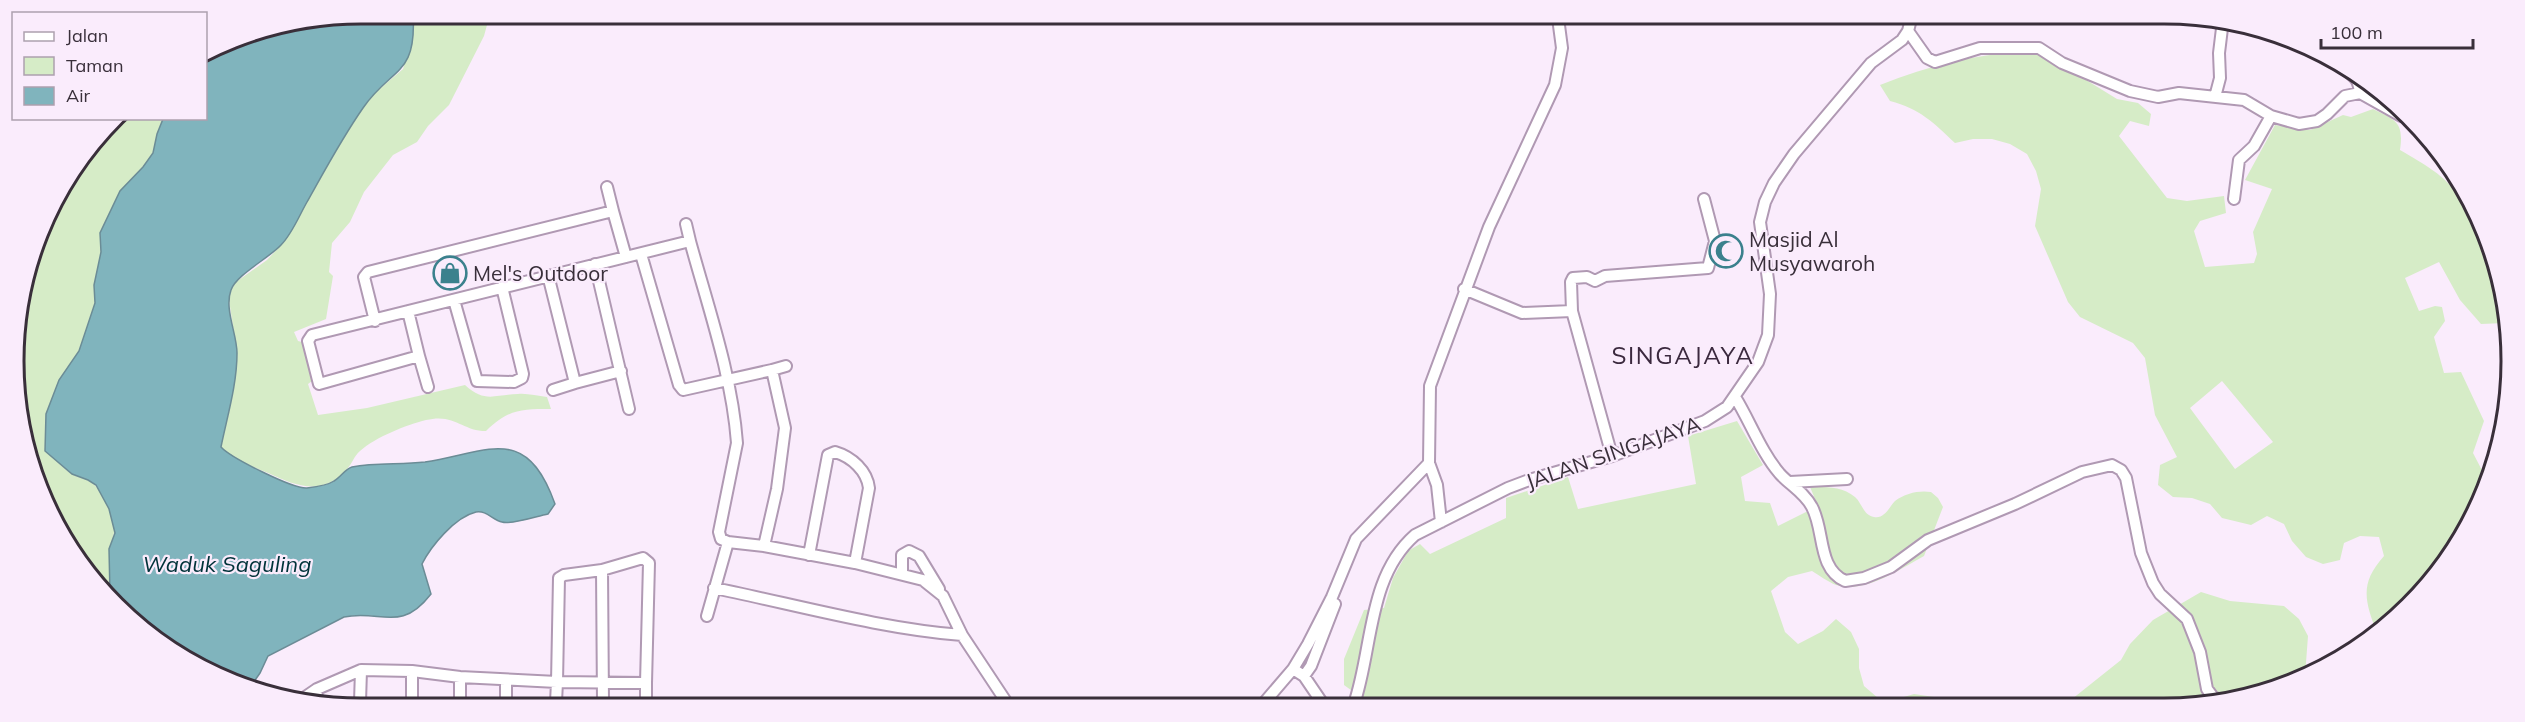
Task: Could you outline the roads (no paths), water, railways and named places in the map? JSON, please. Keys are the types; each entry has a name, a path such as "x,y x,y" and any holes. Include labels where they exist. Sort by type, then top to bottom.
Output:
{"street":[{"path":"1441,522 1437,485 1429,463 1430,386 1488,227 1526,152 1555,85 1562,48 1559,24"},
{"path":"1910,24 1908,31 1927,58 1935,62 1980,48 2039,48 2062,63 2130,91 2158,98 2179,93 2244,100 2271,116 2299,124 2312,122 2327,114 2344,96 2360,93 2384,107"},
{"path":"2215,97 2220,78 2219,53 2222,29"},
{"name":"JALAN SINGAJAYA","path":"1356,698 1366,661 1377,602 1387,572 1406,543 1441,522 1529,480 1612,456 1706,421 1727,407 1758,362 1768,335 1770,294 1760,222 1765,202 1774,183 1794,154 1871,63 1902,40 1908,31"},
{"path":"2359,86 2360,93"},
{"path":"2234,199 2239,160 2254,146 2271,116"},
{"path":"607,187 626,257"},
{"path":"1612,456 1572,311 1570,285 1573,278 1587,277 1596,281 1605,276 1708,268 1715,240 1704,199"},
{"path":"375,321 364,277 368,272 613,211"},
{"path":"686,224 728,380 737,443 719,535 728,542 764,546 902,573 923,580 943,596"},
{"path":"419,356 319,384 308,341 309,338 408,311 690,241"},
{"path":"641,254 680,388 687,391 786,366"},
{"path":"595,264 629,409"},
{"path":"548,275 575,383"},
{"path":"454,300 477,381 514,382 522,378 523,374 502,287"},
{"path":"1464,289 1522,313 1572,311"},
{"path":"408,311 428,387"},
{"path":"764,546 777,489 785,428 772,370"},
{"path":"553,390 621,371"},
{"path":"1735,397 1780,473 1812,507 1820,525 1824,554 1831,572 1845,581 1864,578 1891,567 1928,540 2015,504 2082,472 2112,465 2121,470 2126,478 2141,553 2153,583 2160,594 2187,619 2200,652 2207,689 2211,695"},
{"path":"809,555 828,455 835,452 842,454 861,469 868,479 855,563"},
{"path":"1268,698 1293,669 1308,644 1332,597 1356,539 1429,463"},
{"path":"1790,482 1847,479"},
{"path":"707,616 728,542"},
{"path":"902,573 902,555 909,550 919,556 943,596 962,635 1004,698"},
{"path":"556,698 559,578 564,575 602,570 643,558 649,561 646,698"},
{"path":"602,570 603,698"},
{"path":"714,588 917,629 962,635"},
{"path":"1304,676 1311,666 1335,604"},
{"path":"1293,669 1304,676 1319,698"},
{"path":"310,694 361,670 412,671 506,680 646,683"},
{"path":"360,698 361,670"},
{"path":"412,671 412,698"},
{"path":"460,677 460,698"},
{"path":"506,680 506,698"},
{"path":"317,689 317,695"}],"water":[{"name":"Waduk Saguling","path":"413,24 411,50 406,61 373,95 355,119 285,241 239,278 231,290 229,305 237,365 221,447 263,472 289,484 307,488 331,482 352,467 425,462 503,449 518,452 531,462 544,479 555,504 548,514 506,523 480,512 468,515 452,526 431,549 422,564 431,594 420,606 400,617 357,615 344,617 268,656 255,681 192,653 139,614 110,585 109,549 115,533 109,509 96,485 72,474 45,451 46,414 59,380 79,351 95,303 94,285 101,252 100,233 120,191 153,153 163,120 207,120 207,62 232,50 295,30 339,25"}],"place":[{"name":"Masjid Al Musyawaroh","path":"1726,251"},
{"name":"Mel's Outdoor","path":"450,273"}],"district":[{"name":"SINGAJAYA","path":"1683,355"}]}
